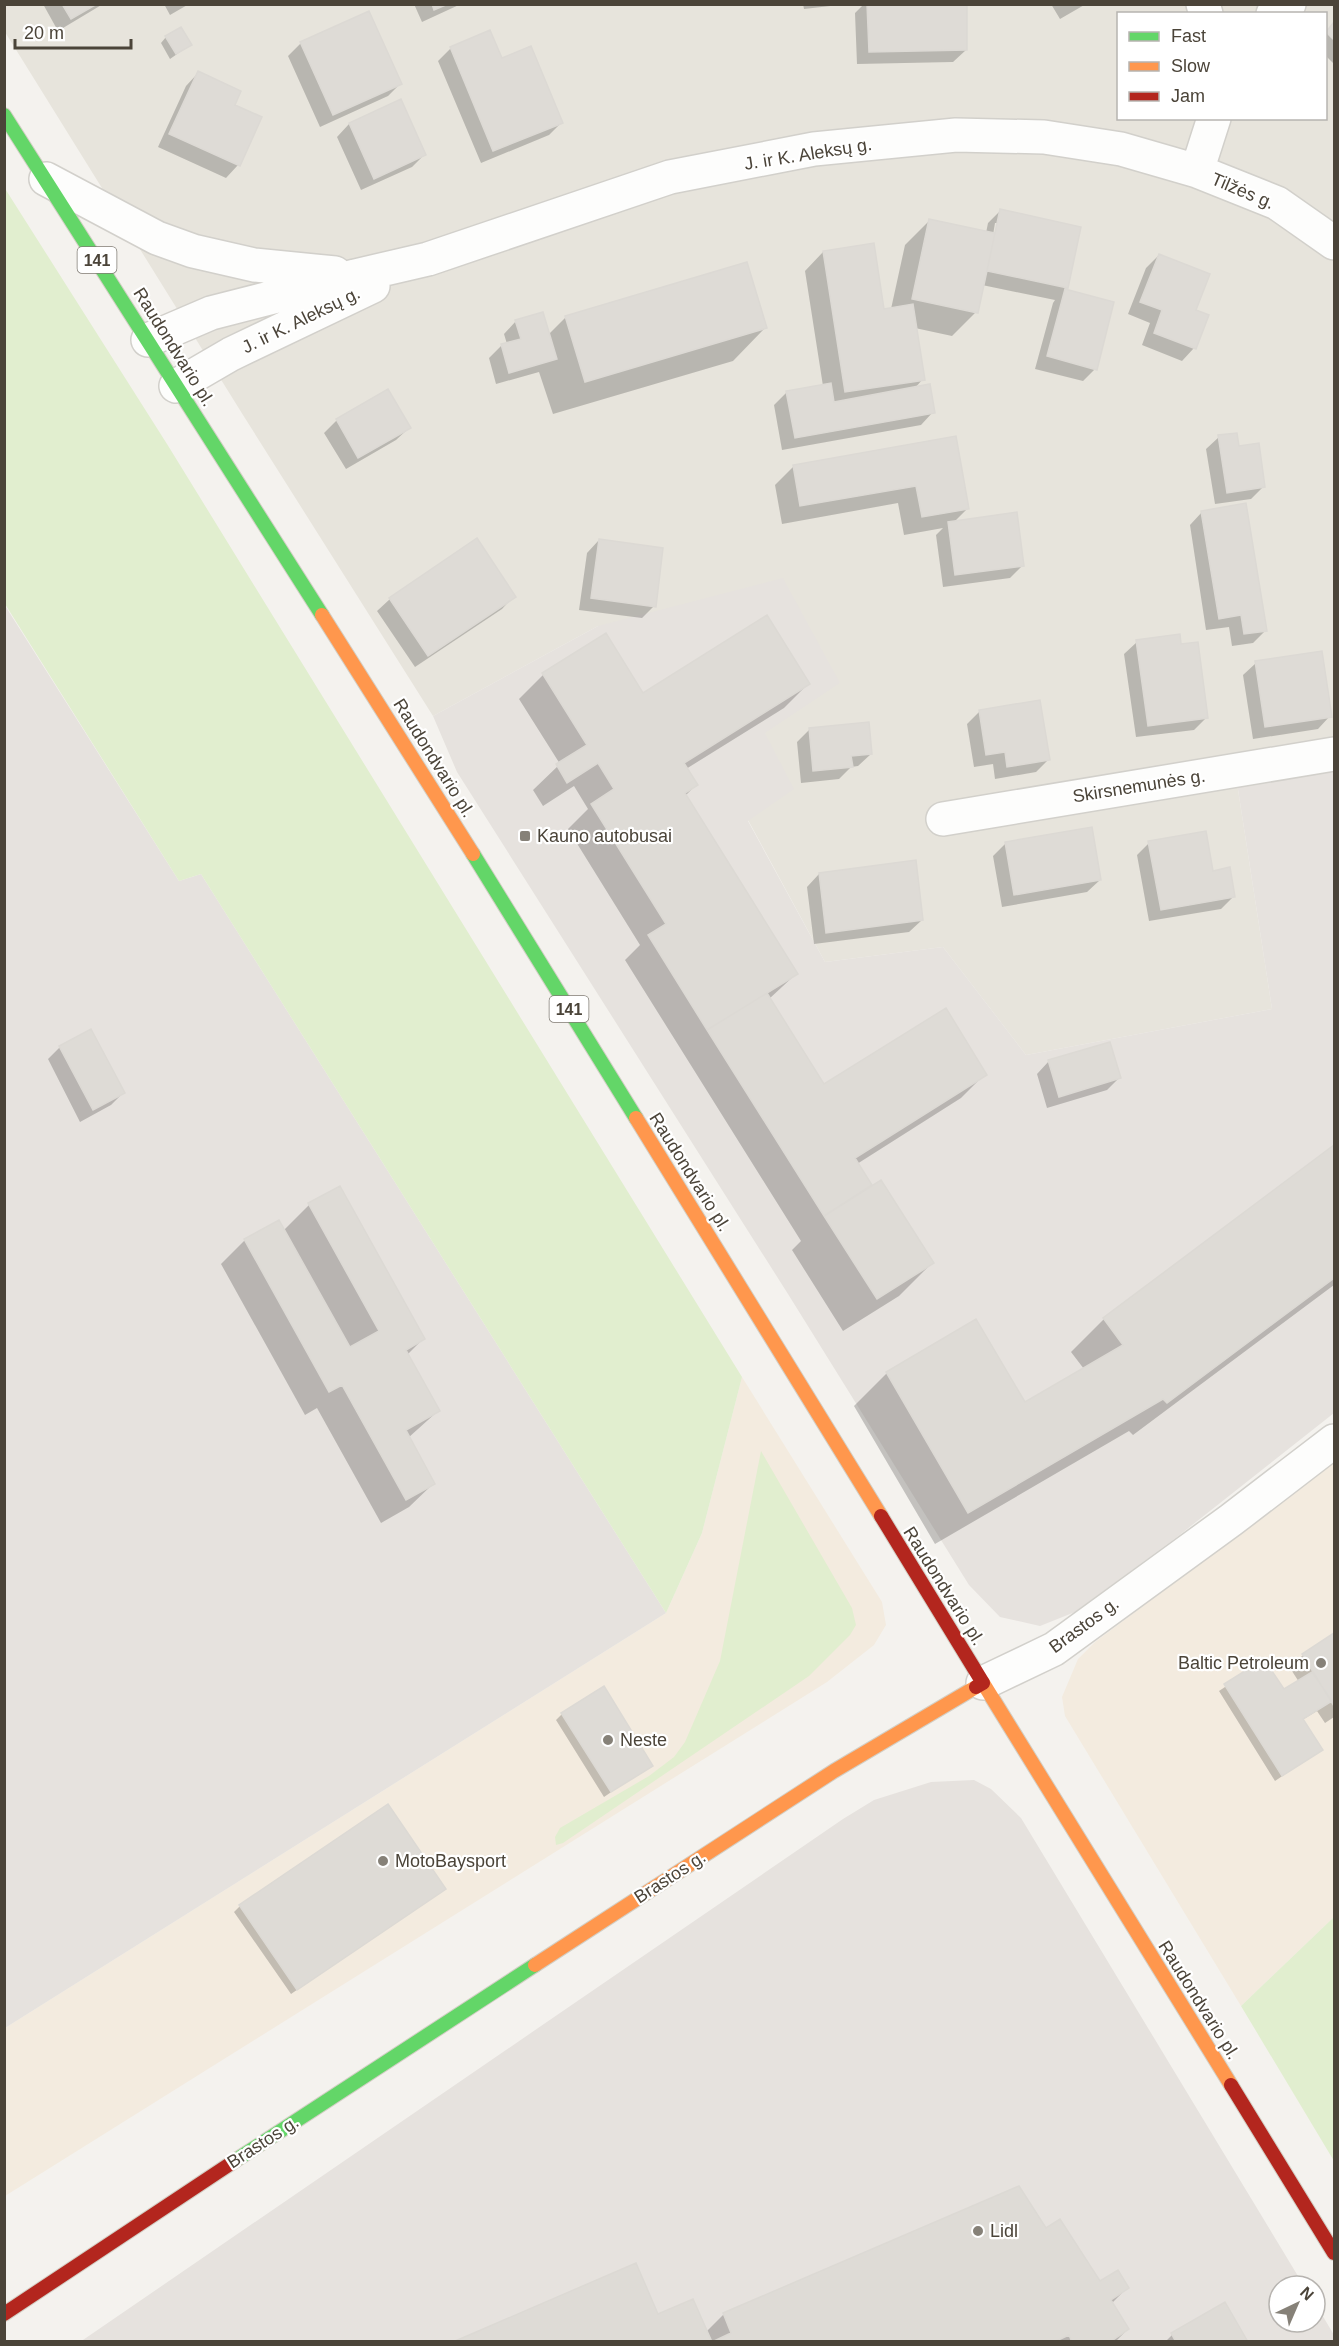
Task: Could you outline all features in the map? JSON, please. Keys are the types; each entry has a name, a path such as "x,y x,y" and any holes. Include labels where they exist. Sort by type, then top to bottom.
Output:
{"main road":[{"name":"Raudondvario pl.","path":"4,115 450,816 1335,2253"},
{"name":"Brastos g.","path":"4,2314 285,2127 780,1806 906,1725 983,1683"}],"street":[{"path":"1276,12 1289,4"},
{"name":"Tilžės g.","path":"1213,120 1197,171 1277,203 1335,243"},
{"name":"J. ir K. Aleksų g.","path":"148,340 211,313 428,259 670,177 814,149 956,135 1044,137 1121,149 1197,171"},
{"name":"J. ir K. Aleksų g.","path":"46,179 157,238 193,251 254,265 355,276"},
{"name":"J. ir K. Aleksų g.","path":"176,386 231,354 428,259"},
{"name":"Skirsnemunės g.","path":"943,819 1335,754"},
{"name":"Brastos g.","path":"983,1683 1054,1649 1335,1441"}],"shaded area":[{"path":"5,4 1334,5 1334,768 1237,783 1272,1009 1026,1055 943,947 825,962 748,820 598,626 433,716 5,32"},
{"path":"783,578 840,683 765,733 794,789 748,821 825,962 943,947 1026,1055 1272,1009 1237,783 1334,768 1334,1413 1177,1537 1075,1612 1040,1626 1000,1617 969,1585 788,1294 457,772 433,716 598,626"},
{"path":"4,604 179,881 201,874 666,1613 5,2028"},
{"path":"742,1377 882,1602 886,1625 874,1645 827,1682 5,2196 5,2028 666,1613 702,1533"},
{"path":"1334,1463 1334,1917 1241,2006 1065,1716 1062,1697 1078,1659 1095,1642"},
{"path":"974,1780 991,1789 1021,1818 1297,2274 1267,2274 1267,2334 1327,2334 1327,2323 1334,2335 1334,2342 80,2342 843,1819 874,1800 931,1782"}],"green space":[{"path":"4,187 167,444 742,1377 702,1533 666,1613 201,874 179,881 5,604"},
{"path":"761,1451 852,1608 856,1625 850,1635 809,1676 563,1843 556,1845 555,1837 560,1828 649,1776 674,1757 685,1742 720,1661"},
{"path":"1334,1917 1334,2161 1241,2006"}],"building":[{"path":"62,4 97,4 71,19"},
{"path":"432,4 448,4 434,10"},
{"path":"867,4 967,4 967,50 869,52"},
{"path":"369,11 402,84 333,115 300,42"},
{"path":"1334,22 1334,40 1327,33"},
{"path":"181,27 192,45 176,54 165,36"},
{"path":"490,30 502,58 531,46 563,123 493,151 450,47"},
{"path":"198,71 241,91 235,105 262,117 240,166 169,134"},
{"path":"401,99 426,155 374,179 349,123"},
{"path":"1000,209 1081,227 1068,288 987,271"},
{"path":"929,219 995,233 978,313 912,299"},
{"path":"874,243 884,309 913,304 925,380 845,392 823,251"},
{"path":"1159,254 1210,274 1196,310 1209,315 1196,349 1154,333 1162,310 1140,302"},
{"path":"747,262 767,328 585,382 565,316"},
{"path":"1065,289 1114,302 1097,370 1047,356"},
{"path":"543,312 557,359 509,373 501,344 521,339 515,320"},
{"path":"831,383 834,402 930,384 935,413 795,438 786,391"},
{"path":"388,389 411,428 358,458 336,419"},
{"path":"1237,433 1239,446 1259,443 1265,487 1227,493 1218,435"},
{"path":"956,436 969,509 922,517 916,486 800,506 793,465"},
{"path":"1246,503 1267,631 1244,634 1241,615 1219,619 1201,511"},
{"path":"1017,512 1024,566 955,575 948,522"},
{"path":"477,538 516,597 428,656 389,598"},
{"path":"599,539 663,548 656,607 591,598"},
{"path":"767,615 810,684 684,763 698,785 685,793 798,974 707,1030 648,935 666,924 591,804 614,789 598,763 567,783 556,764 587,745 542,673 606,633 643,693"},
{"path":"1180,634 1181,644 1198,642 1208,718 1148,726 1136,640"},
{"path":"1322,651 1332,717 1265,727 1255,661"},
{"path":"1040,700 1050,760 1007,767 1005,752 986,755 979,710"},
{"path":"869,722 872,754 851,756 853,767 813,771 809,728"},
{"path":"1092,827 1101,880 1014,895 1005,842"},
{"path":"1206,831 1213,871 1230,867 1235,897 1161,910 1148,841"},
{"path":"916,860 923,920 826,933 819,873"},
{"path":"767,993 824,1084 946,1008 987,1075 855,1158 872,1185 824,1216 707,1030"},
{"path":"91,1029 125,1093 93,1110 59,1046"},
{"path":"1110,1042 1121,1078 1059,1097 1048,1060"},
{"path":"1334,1145 1334,1278 1167,1403 1163,1399 968,1513 886,1372 976,1319 1025,1402 1123,1345 1103,1318"},
{"path":"881,1180 934,1263 877,1299 824,1216"},
{"path":"340,1186 425,1339 406,1350 440,1411 406,1430 435,1484 406,1500 342,1385 329,1392 244,1239 279,1220 350,1347 379,1331 308,1203"},
{"name":"Baltic Petroleum","path":"1334,1633 1334,1706 1302,1654"},
{"path":"1264,1659 1284,1689 1312,1672 1332,1701 1303,1719 1323,1750 1282,1776 1224,1684"},
{"path":"604,1686 653,1766 611,1792 561,1713"},
{"path":"388,1804 446,1889 297,1990 239,1905"},
{"path":"1019,2186 1046,2228 1060,2219 1100,2281 1118,2270 1129,2288 1111,2300 1129,2329 1110,2342 1072,2342 1069,2335 1054,2342 712,2342 731,2333 723,2313"},
{"path":"636,2263 658,2314 693,2299 712,2342 453,2342"},
{"path":"1225,2302 1248,2342 1176,2342 1171,2333"}],"traffic: fast":[{"path":"4,115 322,615"},
{"path":"473,854 636,1118"},
{"path":"236,2160 535,1965"}],"traffic: slow":[{"path":"322,615 473,854"},
{"path":"636,1118 881,1516"},
{"path":"983,1683 1231,2085"},
{"path":"535,1965 834,1771 976,1687"}],"traffic: jam":[{"path":"881,1516 983,1683 976,1687"},
{"path":"1231,2085 1334,2253"},
{"path":"4,2314 236,2160"}],"place":[{"name":"Kauno autobusai","path":"525,836"},
{"name":"Baltic Petroleum","path":"1321,1663"},
{"name":"Neste","path":"608,1740"},
{"name":"MotoBaysport","path":"383,1861"},
{"name":"Lidl","path":"978,2231"}]}
